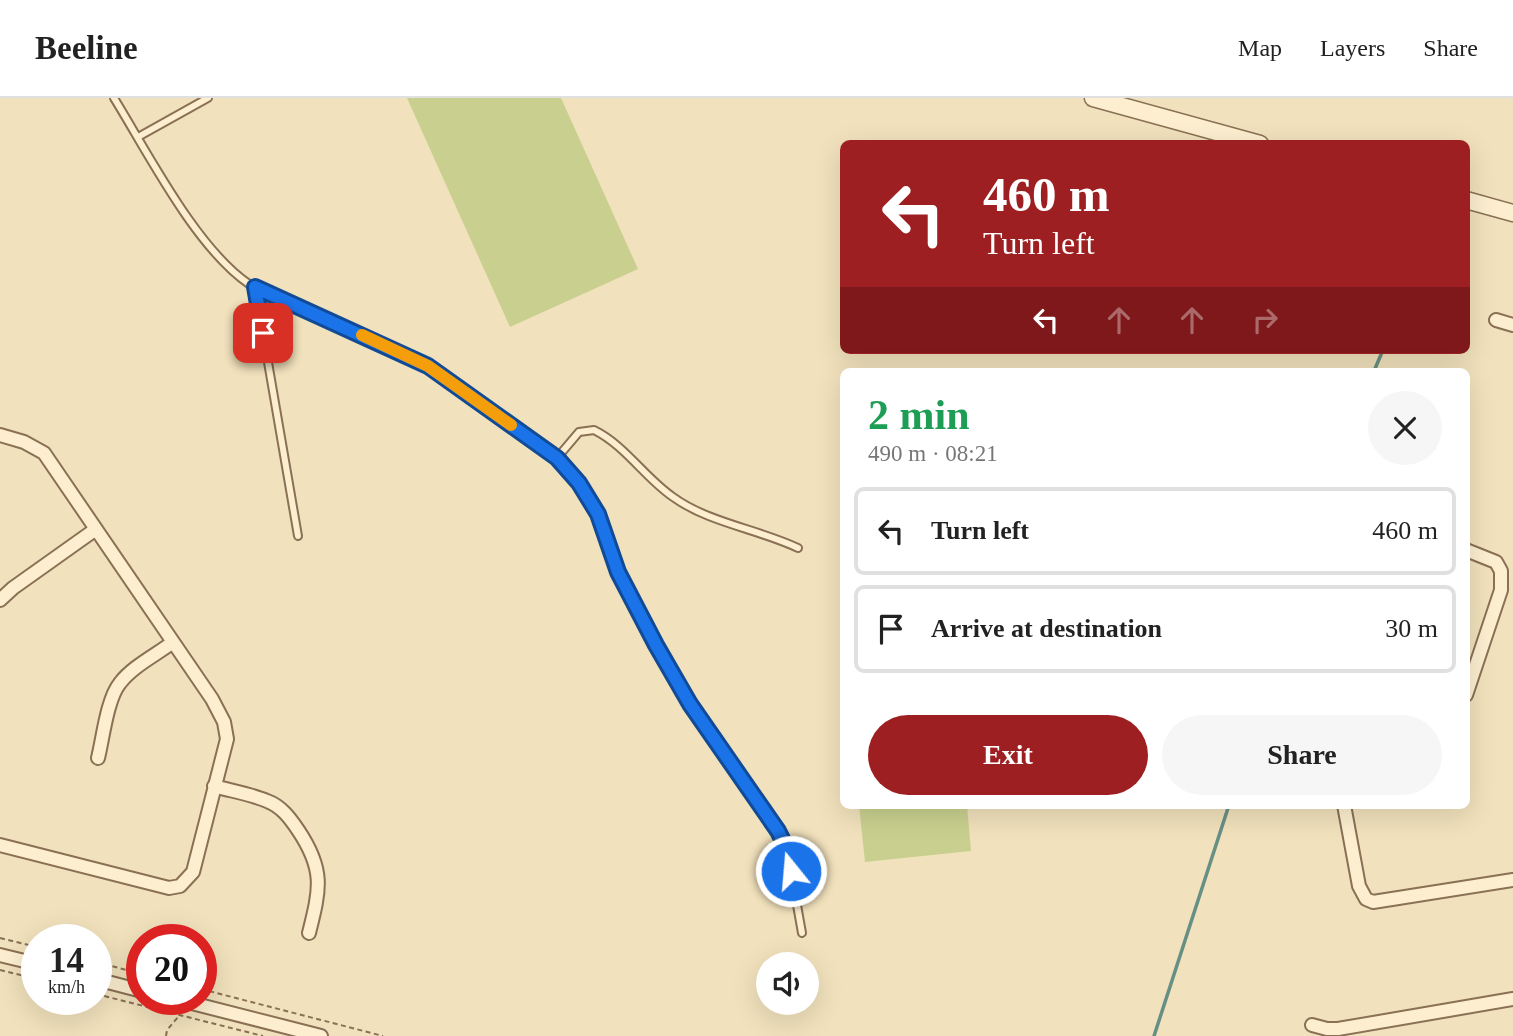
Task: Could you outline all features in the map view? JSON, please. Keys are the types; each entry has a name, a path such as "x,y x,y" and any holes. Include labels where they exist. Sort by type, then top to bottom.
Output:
{"street":[{"path":"1093,98 1245,140"},
{"path":"1470,201 1513,213"},
{"path":"1496,320 1513,325"},
{"path":"0,435 24,442 44,453 212,699 224,723 227,738 193,872 180,886 169,887 0,845"},
{"path":"0,600 96,529"},
{"path":"1470,552 1496,562 1502,581 1470,683"},
{"path":"98,758 118,684 173,642"},
{"path":"214,786 267,800 290,818 305,841 317,864 320,877 309,933"},
{"path":"1345,809 1362,894 1373,902 1513,880"},
{"path":"0,954 21,960"},
{"path":"1312,1025 1338,1029 1513,999"},
{"path":"217,1009 321,1036"}],"lane":[{"path":"114,98 178,202 233,273 255,287 428,366 557,458 579,483 598,514 618,572 656,645 690,704 778,831 787,849 802,933"},
{"path":"138,137 208,98"},
{"path":"255,287 298,536"},
{"path":"557,458 579,432 594,430 625,452 672,497 700,512 773,536 798,548"}],"path":[{"path":"0,938 21,943"},
{"path":"0,970 21,975"},
{"path":"217,993 383,1036"},
{"path":"166,1036 167,1030 179,1015 263,1036"}],"green space":[{"path":"407,98 561,98 638,269 510,327"},
{"path":"859,809 967,809 971,851 865,862"}],"waterway":[{"path":"1375,368 1381,354"},
{"path":"1154,1036 1228,809"}],"slow traffic":[{"path":"362,335 428,366 511,425"}],"route":[{"path":"263,333 255,287 428,366 557,458 579,483 598,514 618,572 690,704 778,831 787,849 791,871"}]}
